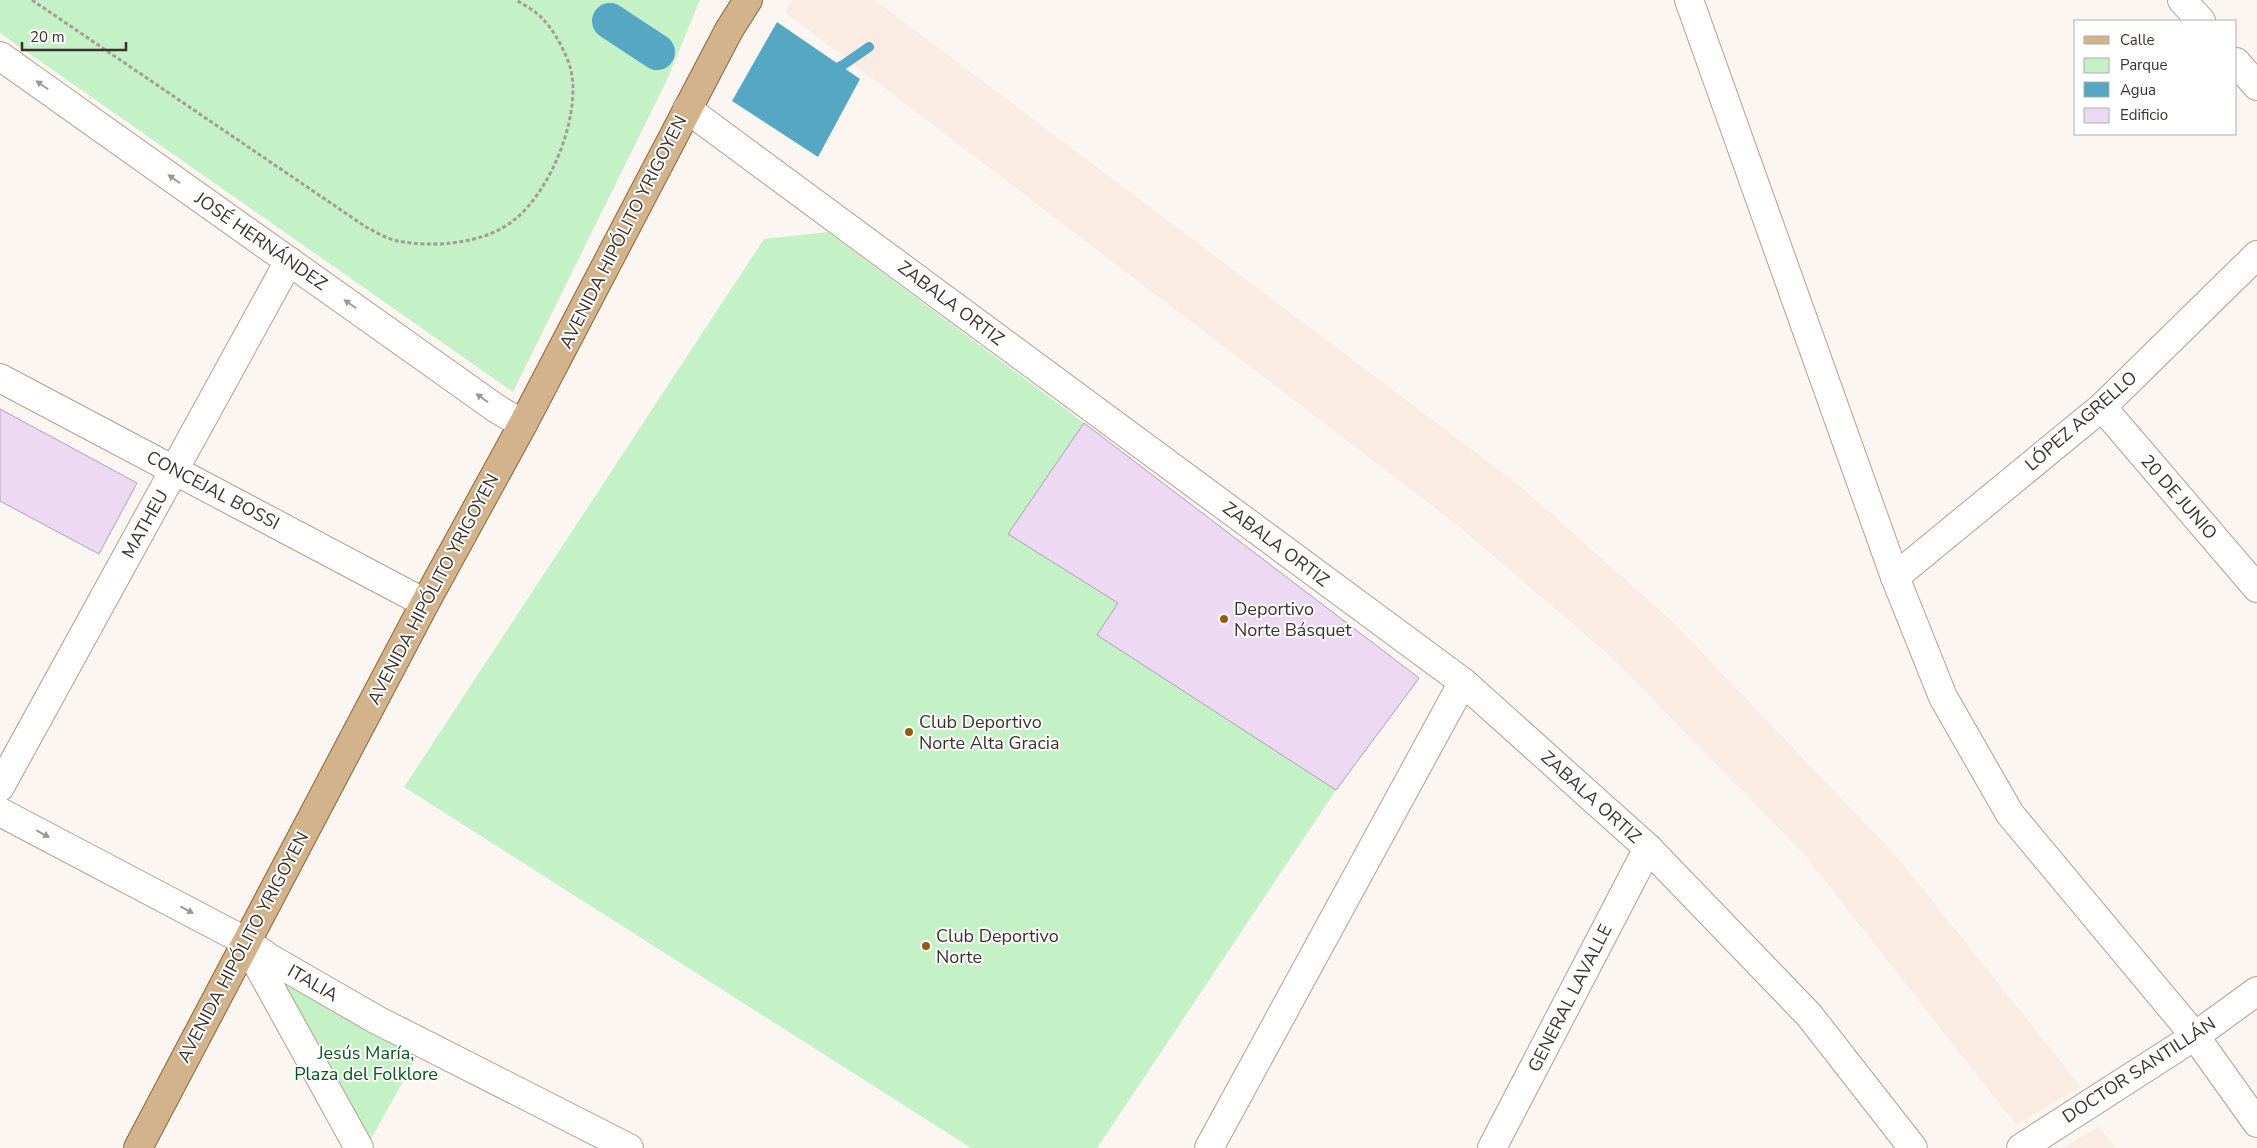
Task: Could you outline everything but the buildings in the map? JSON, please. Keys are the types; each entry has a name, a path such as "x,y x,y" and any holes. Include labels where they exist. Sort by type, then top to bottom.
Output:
{"main road":[{"name":"AVENIDA HIPÓLITO YRIGOYEN","path":"729,30 739,0"},
{"name":"AVENIDA HIPÓLITO YRIGOYEN","path":"138,1148 245,941 425,603 523,424 687,109 729,30 748,0"}],"street":[{"path":"1689,0 1895,578 1943,697 2010,814 2195,1036 2257,1123"},
{"path":"2182,0 2199,20"},
{"name":"JOSÉ HERNÁNDEZ","path":"0,56 497,409 523,424"},
{"path":"2237,63 2257,86"},
{"name":"ZABALA ORTIZ","path":"687,109 1463,682 1648,848 1809,1014 1913,1148"},
{"name":"LÓPEZ AGRELLO","path":"1895,578 2102,407 2257,255"},
{"name":"MATHEU","path":"0,788 289,261"},
{"name":"CONCEJAL BOSSI","path":"0,378 425,603"},
{"name":"20 DE JUNIO","path":"2102,407 2257,588"},
{"path":"1209,1148 1463,682"},
{"name":"ITALIA","path":"0,812 245,941 271,959 377,1020 629,1148"},
{"name":"GENERAL LAVALLE","path":"1492,1148 1648,848"},
{"path":"245,941 359,1148"},
{"name":"DOCTOR SANTILLÁN","path":"2021,1148 2195,1036 2257,991"}],"path":[{"path":"32,0 366,227 396,241 425,245 478,239 514,221 535,198 553,170 563,145 572,94 570,69 556,36 540,16 516,0"}],"shaded area":[{"path":"792,0 875,0 1519,485 1673,622 1898,858 2081,1087 2016,1125 1804,854 1608,654 1456,524 785,12"},
{"path":"2099,1126 2115,1148 2063,1148"}],"green space":[{"path":"0,0 700,0 666,82 513,392 0,33"},
{"name":"Club Deportivo Norte Alta Gracia","path":"828,232 1084,423 1419,678 1336,790 1097,1148 971,1148 404,787 764,239"},
{"name":"Jesús María, Plaza del Folklore","path":"271,959 424,1044 366,1148"}],"water":[{"path":"777,22 860,79 818,157 732,101"}],"waterway":[{"path":"610,21 657,52"},
{"path":"831,71 869,47"}],"place":[{"name":"Deportivo Norte Básquet","path":"1224,619"},
{"name":"Club Deportivo Norte Alta Gracia","path":"909,732"},
{"name":"Club Deportivo Norte","path":"926,946"}]}
